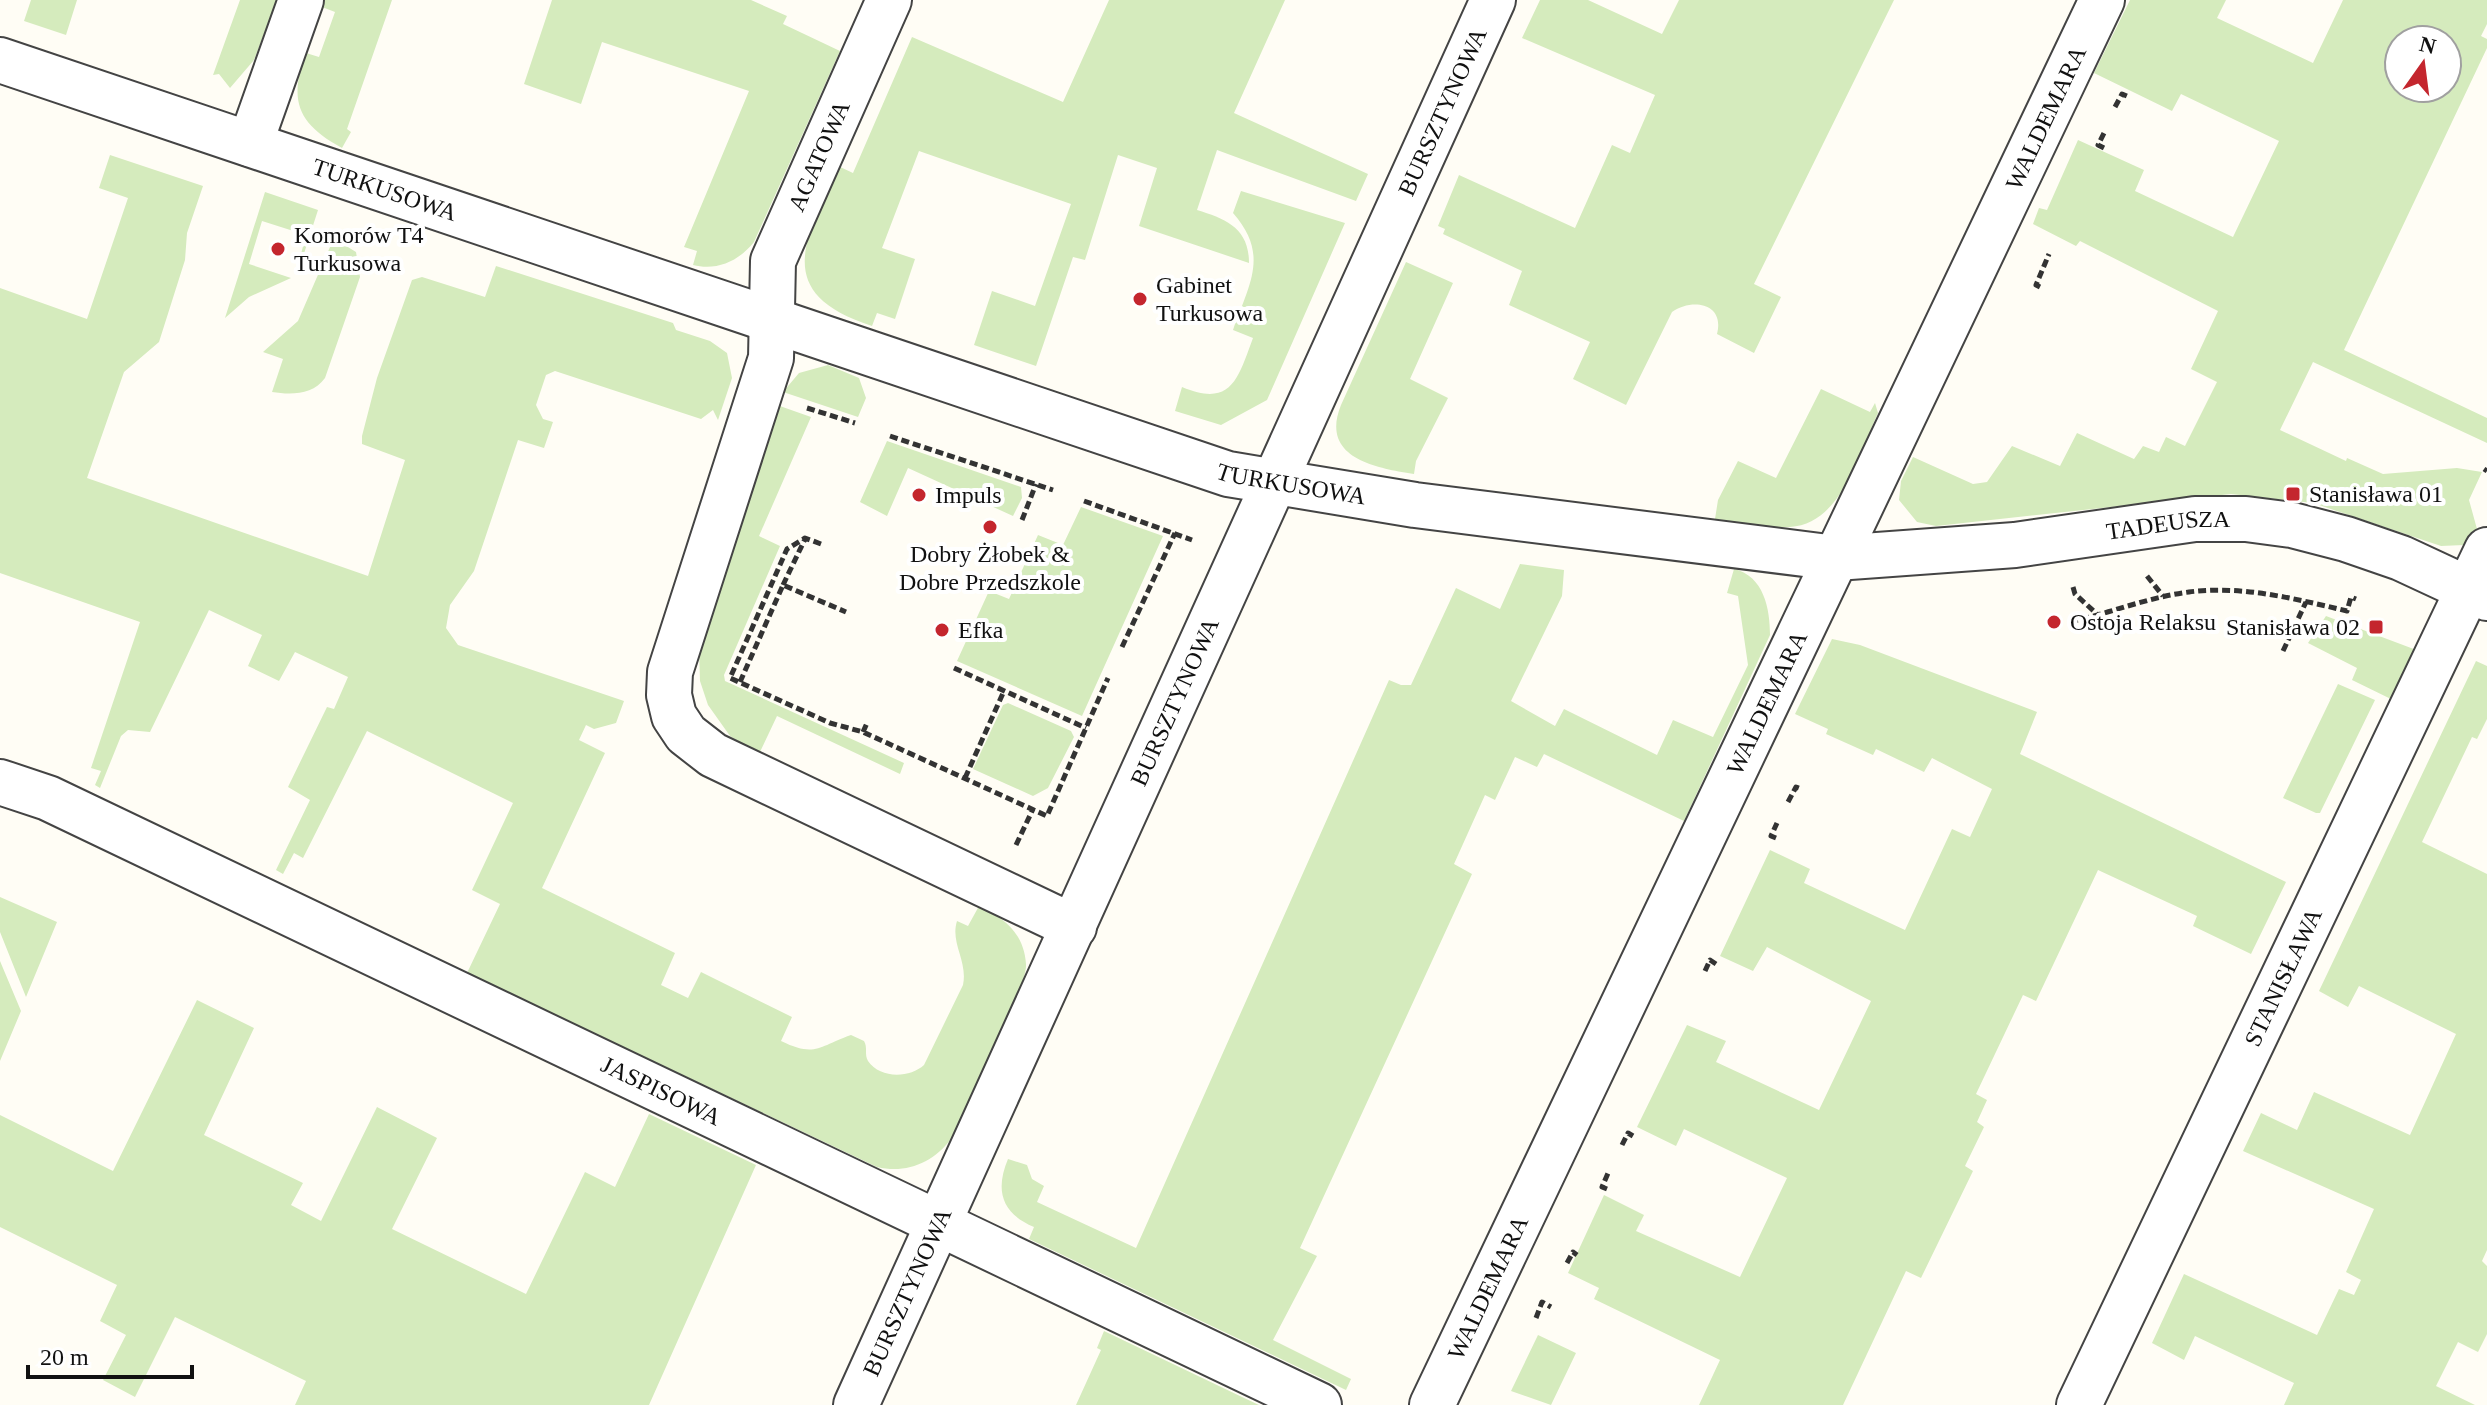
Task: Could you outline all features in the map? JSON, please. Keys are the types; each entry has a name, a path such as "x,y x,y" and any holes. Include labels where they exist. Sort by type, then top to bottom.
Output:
{"street":[{"path":"250,144 301,0"},
{"name":"AGATOWA","path":"770,317 773,261 889,0"},
{"name":"BURSZTYNOWA","path":"856,1405 1493,0"},
{"name":"WALDEMARA","path":"1432,1405 2102,0"},
{"name":"TURKUSOWA","path":"0,60 770,317 1196,464 1276,482 1449,510 1836,558"},
{"path":"770,317 771,358 670,672 669,695 674,716 693,740 720,758 1074,927"},
{"name":"TADEUSZA","path":"1836,558 2015,545 2195,519 2246,519 2292,525 2346,539 2401,558 2478,593"},
{"name":"STANISŁAWA","path":"2079,1405 2478,593 2487,550"},
{"name":"JASPISOWA","path":"0,782 48,798 1319,1405"}],"path":[{"path":"2115,107 2122,94 2129,97"},
{"path":"2104,148 2098,145 2105,131"},
{"path":"2040,287 2036,285 2049,254"},
{"path":"794,404 855,423"},
{"path":"890,436 1053,490"},
{"path":"1022,520 1036,484"},
{"path":"1084,501 1239,559"},
{"path":"1122,647 1175,533"},
{"path":"805,538 821,544"},
{"path":"740,682 805,538"},
{"path":"805,538 787,549 730,678 830,723 863,732 1047,816 1108,678"},
{"path":"2071,583 2075,594 2099,615"},
{"path":"783,585 846,612"},
{"path":"2070,622 2191,591 2258,593 2347,611 2351,597 2363,601"},
{"path":"2283,651 2306,602"},
{"path":"954,668 1086,728"},
{"path":"965,778 1004,691"},
{"path":"863,732 867,723"},
{"path":"1788,802 1796,787 1801,789"},
{"path":"1776,838 1771,836 1777,823"},
{"path":"1705,971 1710,960 1716,964"},
{"path":"1622,1145 1628,1133 1633,1136"},
{"path":"1607,1189 1602,1187 1609,1171"},
{"path":"1567,1263 1573,1252 1577,1255"},
{"path":"1536,1318 1542,1302 1551,1307"}],"green space":[{"path":"31,0 77,0 66,35 24,21"},
{"path":"240,0 277,0 254,60 230,88 219,74 213,75"},
{"path":"324,0 392,0 347,129 351,132 342,148 315,130 301,110 298,98 306,53 319,57 335,12 322,7"},
{"path":"552,0 751,0 787,16 783,24 840,51 754,242 742,254 727,263 702,267 693,265 697,251 684,247 749,91 602,42 581,104 524,84"},
{"path":"1109,0 1285,0 1234,113 1368,174 1356,201 1217,150 1197,210 1226,221 1240,233 1248,251 1249,263 1139,226 1157,168 1118,155 1085,260 1073,257 1036,366 974,345 992,291 1035,306 1071,204 919,151 882,248 915,259 895,319 877,313 872,326 840,313 819,297 808,280 805,261 815,217 838,166 853,173 912,37 1063,102"},
{"path":"1540,0 1588,0 1662,34 1679,0 1894,0 1754,284 1781,297 1754,353 1717,334 1718,324 1712,310 1697,305 1680,308 1672,312 1626,405 1573,379 1590,342 1509,305 1522,271 1443,234 1445,229 1438,226 1459,175 1575,228 1612,145 1630,153 1655,95 1522,38"},
{"path":"2130,0 2226,0 2217,18 2313,63 2343,0 2487,0 2487,24 2481,36 2487,39 2487,48 2463,99 2463,24 2383,24 2383,104 2460,104 2344,350 2487,418 2487,443 2313,362 2280,430 2346,461 2347,458 2383,474 2457,468 2482,472 2469,500 2477,529 2464,545 2441,546 2313,503 2231,494 1936,526 1917,522 1899,500 1901,481 1913,457 1973,484 1987,482 2012,446 2060,466 2077,433 2134,459 2143,446 2159,452 2166,437 2185,446 2217,382 2191,369 2218,311 2080,241 2076,246 2033,224 2039,208 2047,210 2078,140 2144,170 2135,191 2233,237 2279,141 2181,94 2172,111 2094,73"},
{"path":"110,155 203,186 187,233 185,260 159,342 124,372 87,478 368,576 405,460 362,444 362,436 377,378 412,280 422,277 485,297 496,266 673,323 676,330 710,341 727,353 732,378 718,420 713,410 701,419 555,371 546,375 536,405 543,419 553,422 544,448 518,440 474,571 450,605 446,628 458,645 624,701 616,723 594,729 586,725 579,740 605,753 542,888 675,953 661,985 688,998 701,972 792,1017 781,1041 810,1049 851,1035 864,1041 868,1061 873,1067 887,1074 903,1074 924,1065 963,985 963,968 955,929 957,921 968,926 979,906 1011,928 1024,953 1024,977 1007,1022 951,1139 936,1154 908,1168 877,1167 467,973 500,904 472,890 513,803 367,731 303,858 294,853 283,874 276,870 310,800 288,787 327,707 334,709 348,677 295,652 279,681 248,666 262,635 209,610 150,732 128,730 121,736 100,788 95,785 101,771 91,768 140,622 0,573 0,288 87,319 128,198 99,188"},
{"path":"1241,191 1345,223 1267,400 1221,425 1175,411 1182,387 1212,394 1231,385 1253,338 1233,330 1253,270 1251,243 1233,213"},
{"path":"265,192 318,210 296,273 306,235 262,221 249,264 291,278 249,297 225,318"},
{"path":"338,241 356,252 360,277 325,378 314,388 301,392 272,392 283,359 263,352 298,321 330,247"},
{"path":"1406,262 1453,283 1410,379 1448,398 1416,461 1414,474 1356,458 1338,438 1336,423 1341,405"},
{"path":"828,365 859,378 866,398 858,417 783,392 799,373"},
{"path":"1821,389 1870,412 1875,403 1878,413 1856,465 1836,500 1808,523 1790,527 1715,519 1718,500 1738,461 1776,478"},
{"path":"777,405 811,417 759,536 780,546 724,675 725,681 904,763 900,774 777,716 759,754 730,736 708,705 700,681 699,648"},
{"path":"887,441 1021,487 1022,498 1013,516 908,468 887,516 860,502"},
{"path":"1081,507 1163,536 1082,716 957,661 989,591 1009,599 1038,535 1063,545"},
{"path":"1520,564 1564,570 1562,596 1511,701 1555,726 1564,709 1657,755 1673,720 1713,737 1748,665 1738,596 1727,593 1734,569 1759,586 1767,605 1770,635 1684,821 1544,754 1537,767 1515,757 1495,800 1485,795 1454,864 1472,874 1300,1248 1317,1256 1273,1340 1351,1379 1346,1390 1029,1239 1034,1227 1014,1215 1004,1199 1004,1170 1008,1159 1027,1165 1032,1179 1044,1186 1037,1202 1136,1248 1389,680 1411,685 1456,588 1500,609"},
{"path":"2326,616 2419,651 2395,701 2352,680 2357,668 2308,643"},
{"path":"1832,639 1860,645 2037,712 2020,754 2286,882 2251,954 2193,926 2197,916 2098,870 2036,1001 2023,995 1976,1094 1987,1100 1977,1122 1984,1127 1965,1166 1973,1171 1921,1278 1906,1271 1843,1405 1699,1405 1720,1360 1594,1299 1599,1288 1568,1273 1604,1195 1644,1215 1636,1231 1740,1277 1787,1178 1684,1129 1676,1146 1637,1127 1687,1025 1726,1041 1716,1062 1819,1110 1871,1001 1767,947 1753,971 1720,956 1770,850 1810,869 1804,883 1905,930 1952,829 1970,837 1992,789 1932,758 1924,772 1876,749 1873,755 1826,734 1828,729 1795,714"},
{"path":"2476,661 2487,666 2487,719 2477,739 2472,737 2422,842 2487,874 2487,1250 2482,1261 2487,1266 2487,1334 2478,1352 2458,1342 2436,1386 2475,1405 2284,1405 2294,1383 2195,1336 2184,1360 2152,1343 2184,1274 2317,1335 2339,1289 2354,1295 2361,1280 2346,1272 2374,1209 2243,1151 2261,1113 2297,1130 2314,1092 2410,1135 2456,1034 2359,986 2348,1007 2319,991"},
{"path":"2338,684 2375,700 2320,813 2316,813 2283,798"},
{"path":"1008,703 1071,731 1074,737 1048,788 1033,796 973,769 1003,705"},
{"path":"0,897 57,922 26,997 0,932"},
{"path":"0,961 21,1011 0,1061"},
{"path":"197,1000 254,1028 204,1135 303,1183 291,1205 321,1221 377,1107 437,1138 392,1229 526,1294 585,1172 615,1187 649,1114 756,1165 649,1405 295,1405 306,1381 175,1317 135,1397 103,1380 126,1335 100,1321 117,1285 0,1227 0,1115 113,1171"},
{"path":"1104,1331 1259,1405 1076,1405 1101,1350 1097,1348"},
{"path":"1538,1335 1576,1353 1551,1405 1511,1391"}],"place":[{"name":"Komorów T4 Turkusowa","path":"278,249"},
{"name":"Gabinet Turkusowa","path":"1140,299"},
{"name":"Stanisława 01","path":"2293,494"},
{"name":"Impuls","path":"919,495"},
{"name":"Dobry Żłobek & Dobre Przedszkole","path":"990,527"},
{"name":"Ostoja Relaksu","path":"2054,622"},
{"name":"Stanisława 02","path":"2376,627"},
{"name":"Efka","path":"942,630"}]}
